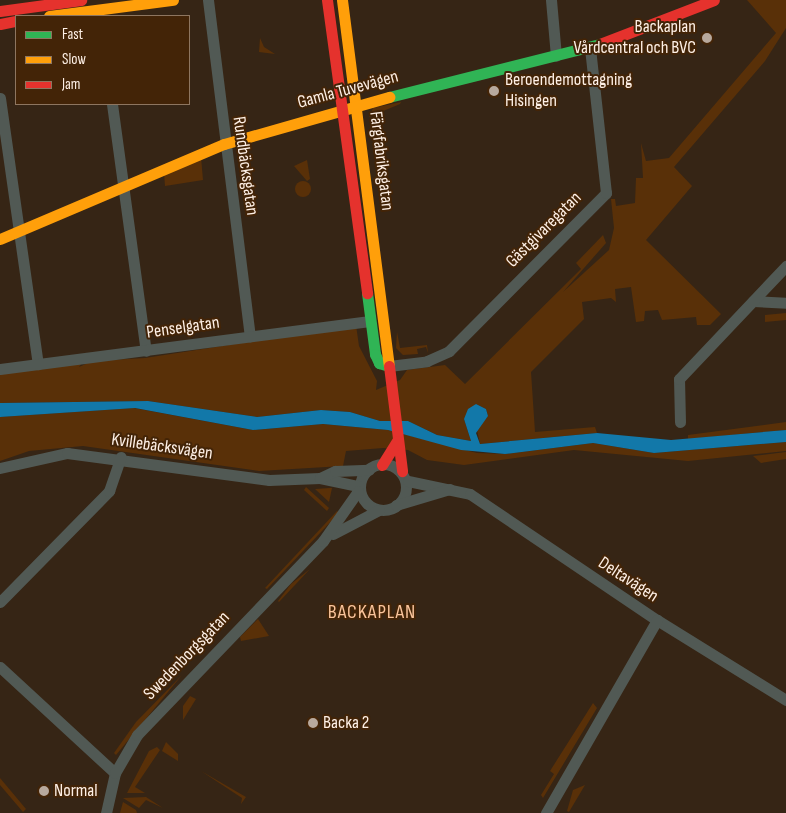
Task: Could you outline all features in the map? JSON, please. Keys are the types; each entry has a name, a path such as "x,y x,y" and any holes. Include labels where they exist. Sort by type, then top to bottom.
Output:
{"street":[{"path":"0,11 81,0"},
{"path":"56,15 173,0"},
{"name":"Rundbäcksgatan","path":"208,0 224,144 250,336"},
{"name":"Färgfabriksgatan","path":"327,0 344,108 375,354 379,363 389,366"},
{"name":"Färgfabriksgatan","path":"342,0 397,441 405,476"},
{"path":"551,0 556,56"},
{"name":"Gamla Tuvevägen","path":"0,239 224,144 344,108 590,48 714,0"},
{"path":"0,24 15,21"},
{"name":"Gästgivaregatan","path":"389,366 427,361 448,352 606,193 590,48"},
{"path":"0,98 38,364"},
{"path":"112,105 146,351"},
{"path":"680,422 679,379 786,266"},
{"path":"752,301 786,303"},
{"path":"370,321 383,326"},
{"name":"Penselgatan","path":"0,369 370,321"},
{"path":"369,470 382,465 397,441"},
{"name":"Kvillebäcksvägen","path":"0,468 49,455 121,457 269,480 320,478 358,489"},
{"path":"0,602 109,491 121,457"},
{"path":"382,465 405,476 406,495 396,505"},
{"name":"Kvillebäcksvägen","path":"320,478 335,471 369,470"},
{"name":"Swedenborgsgatan","path":"323,541 369,470"},
{"name":"Deltavägen","path":"405,476 470,494 657,620 786,700"},
{"path":"358,489 365,505 379,510"},
{"path":"396,505 452,489"},
{"name":"Swedenborgsgatan","path":"106,813 115,773 137,735 165,704 323,541 349,522 396,505"},
{"path":"546,813 657,620"},
{"path":"0,666 115,773"}],"shaded area":[{"path":"747,0 786,0 786,28 765,61 674,167 692,186 646,240 721,314 710,325 697,325 696,317 662,320 658,310 645,311 644,321 636,322 631,287 615,289 616,302 611,298 582,302 584,319 531,372 535,432 595,427 597,433 480,444 477,430 488,416 486,409 476,404 464,419 471,441 437,435 408,421 380,421 350,412 321,410 257,417 148,401 0,403 0,373 82,363 79,367 92,361 145,358 356,325 359,346 377,381 376,390 400,380 407,370 445,365 465,384 581,269 576,263 603,235 606,243 563,292 609,250 614,228 611,199 615,199 616,206 635,203 636,178 643,178 641,143 646,161 669,158 776,33"},
{"path":"260,38 264,47 275,54 259,52"},
{"path":"401,102 400,104 369,117 373,108"},
{"path":"201,157 203,180 165,186 164,173"},
{"path":"307,160 310,179 307,181 294,166"},
{"path":"303,181 311,189 303,197 295,189"},
{"path":"786,313 786,320 765,322 765,315"},
{"path":"397,332 400,348 427,345 428,353 426,347 417,349 418,354 403,355 396,348"},
{"path":"134,408 253,430 323,424 388,430 477,453 505,454 593,443 654,453 786,442 786,451 688,461 574,450 464,465 427,460 408,450 383,448 346,451 343,466 259,471 83,446 29,451 0,461 0,417"},
{"path":"786,422 786,430 688,439 688,435"},
{"path":"786,452 786,459 761,463 753,456"},
{"path":"306,487 329,508 327,511 304,490"},
{"path":"330,488 332,488 329,502 315,489"},
{"path":"337,511 339,513 267,589 265,588"},
{"path":"310,569 279,602 291,584"},
{"path":"258,619 269,636 241,641 240,637"},
{"path":"182,675 116,755 114,753 136,722"},
{"path":"190,696 196,699 183,720 183,706"},
{"path":"593,703 597,708 543,798 541,795 554,774 550,771"},
{"path":"166,742 178,754 178,761 162,751"},
{"path":"157,747 160,750 135,787 145,793 127,793 149,751"},
{"path":"201,771 246,797 241,804 242,798"},
{"path":"0,778 26,809 23,812 0,785"},
{"path":"585,785 569,812 567,811 573,790"},
{"path":"146,797 163,808 146,800 139,808 123,798"},
{"path":"123,802 136,810 137,813 120,813"}],"water":[{"path":"148,401 257,417 321,410 350,412 380,421 408,421 437,435 471,441 464,419 468,409 476,404 486,409 488,416 476,433 480,444 597,433 671,440 786,430 786,442 654,453 593,443 505,454 461,450 388,430 323,424 253,430 135,408 0,417 0,403"}],"traffic: fast":[{"path":"389,97 600,44"},
{"path":"367,293 375,354 379,363 389,366"}],"traffic: slow":[{"path":"57,15 173,0"},
{"path":"342,0 389,366"},
{"path":"0,239 224,144 389,97"}],"traffic: jam":[{"path":"0,11 81,0"},
{"path":"327,0 367,293"},
{"path":"600,44 714,0"},
{"path":"0,24 15,21"},
{"path":"389,366 402,471"},
{"path":"382,465 397,441"}],"place":[{"name":"Backaplan Vårdcentral och BVC","path":"707,38"},
{"name":"Beroendemottagning Hisingen","path":"494,91"},
{"name":"Backa 2","path":"313,723"},
{"name":"Normal","path":"44,791"}],"district":[{"name":"BACKAPLAN","path":"372,612"}]}
